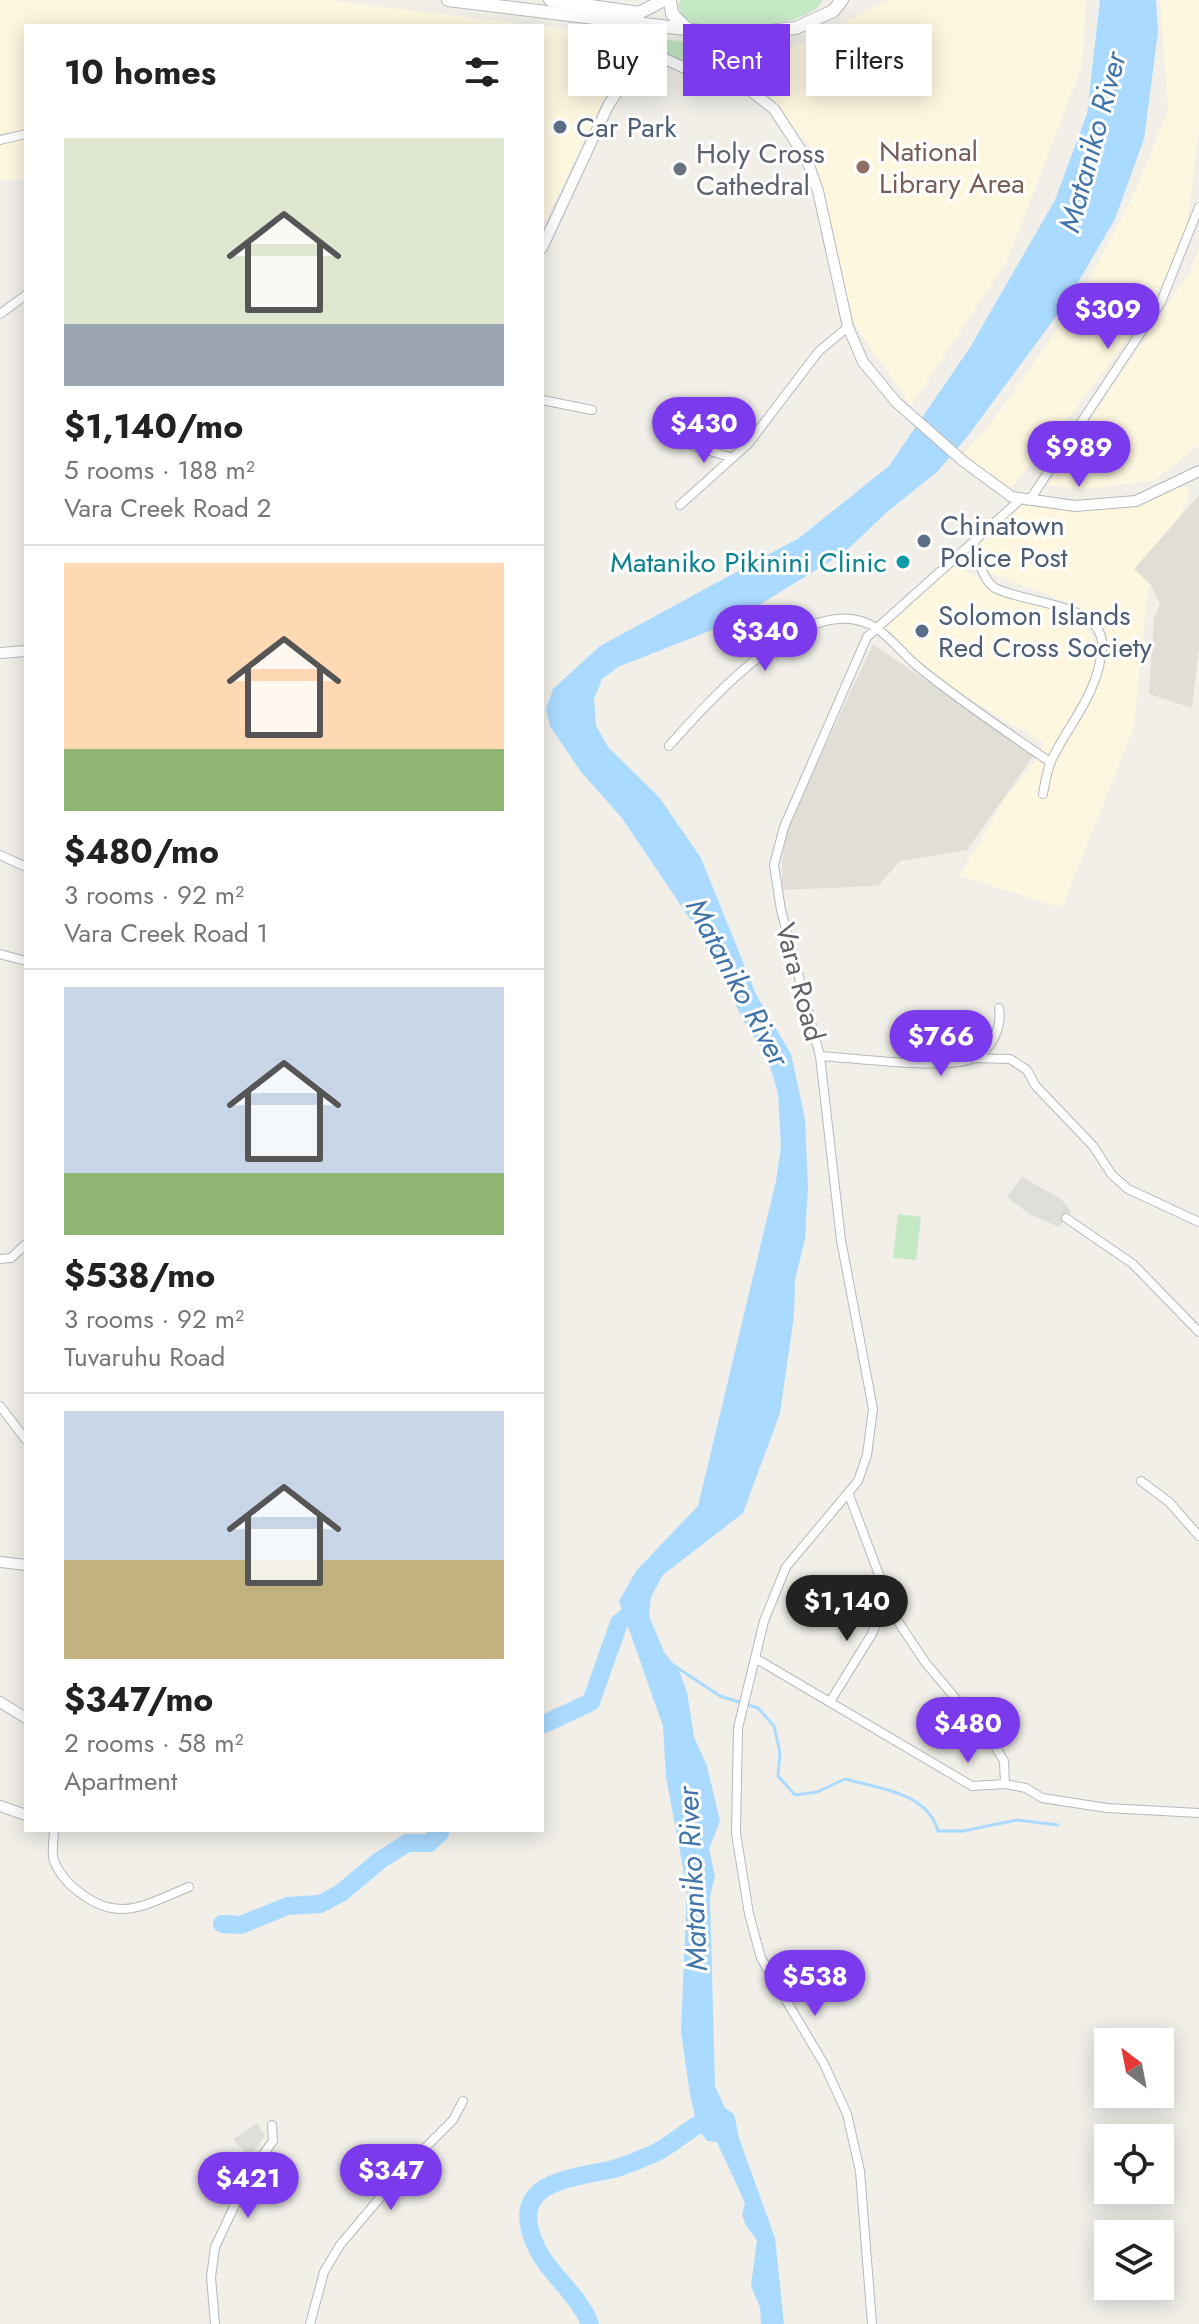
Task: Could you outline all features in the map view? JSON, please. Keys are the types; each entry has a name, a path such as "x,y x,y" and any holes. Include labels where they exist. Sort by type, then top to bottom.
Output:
{"main road":[{"path":"448,0 683,29"},
{"path":"550,0 639,13 667,0 672,14 683,25"},
{"path":"818,20 828,0"},
{"path":"790,29 818,20 833,11 842,0"}],"street":[{"path":"544,244 614,96"},
{"path":"757,96 774,109 807,160 818,191 848,327 867,368 896,402 963,461 1004,494 1025,500 1084,506 1125,503 1172,487 1199,471"},
{"path":"0,140 24,134"},
{"name":"Vara Road","path":"872,2324 860,2171 847,2114 824,2064 761,1958 749,1914 736,1833 738,1728 775,1588 786,1567 849,1495 867,1455 873,1409 841,1240 820,1056 781,910 774,865 784,827 867,637 1025,500 1161,302 1199,207"},
{"path":"0,314 24,296"},
{"path":"680,505 766,425 819,351 848,327"},
{"path":"544,400 592,410"},
{"path":"684,443 733,458"},
{"path":"974,544 980,565 995,588 1087,616 1101,636 1103,646 1094,689 1050,762 1043,794"},
{"path":"669,746 714,695 749,664 816,621 839,619 875,627 916,665 1050,762"},
{"path":"0,653 24,651"},
{"path":"0,855 24,866"},
{"path":"0,954 24,960"},
{"path":"973,1058 995,1037 1001,1022 999,1008"},
{"path":"820,1056 951,1063 973,1058 1010,1059 1027,1070 1035,1085 1093,1146 1112,1175 1128,1189 1199,1222"},
{"path":"1066,1218 1110,1245 1133,1264 1199,1332"},
{"path":"0,1259 11,1258 24,1246"},
{"path":"0,1406 14,1428"},
{"path":"0,1419 24,1438"},
{"path":"1141,1481 1169,1502 1199,1536"},
{"path":"849,1495 886,1599 925,1662 993,1743 1004,1761 1005,1784"},
{"path":"0,1562 24,1565"},
{"path":"831,1700 872,1634 886,1599"},
{"path":"755,1658 831,1700 972,1786 1005,1784 1055,1800 1107,1808 1199,1813"},
{"path":"0,1702 24,1717"},
{"path":"0,1806 24,1814"},
{"path":"54,1832 54,1861 76,1889 104,1908 146,1904 189,1887"},
{"path":"310,2324 324,2272 340,2245 406,2167 453,2120 463,2101"},
{"path":"215,2324 211,2277 215,2247 251,2171 273,2141 272,2125"}],"shaded area":[{"path":"0,0 325,0 523,24 24,24 24,180 0,180"},
{"path":"889,0 1086,0 1082,66 1008,259 911,406 850,318 827,201 810,147 769,96 790,96 790,48 806,41 806,96 932,96 932,24 840,24"},
{"path":"1160,0 1199,0 1199,128 1185,242 1134,330 1053,439 1008,491 962,455 991,423 1075,305 1131,201 1168,110"},
{"path":"544,26 568,29 568,96 606,96 544,224"},
{"path":"1199,247 1199,445 1155,480 1084,489 1047,485 1191,270"},
{"path":"1186,486 1189,497 1148,588 1134,727 1062,908 959,876 1005,798 1034,763 1044,743 934,678 881,622 952,565 1084,622 1095,643 1097,638 1079,607 971,566 973,542 1020,503 1092,510"},
{"path":"1199,495 1199,647 1192,708 1149,694 1154,618 1160,604 1151,585 1134,569"},
{"path":"873,644 1034,755 967,850 900,861 878,886 782,890 782,858 787,828"},
{"path":"1022,1177 1061,1199 1071,1211 1059,1227 1029,1214 1007,1197"},
{"path":"257,2123 265,2136 249,2157 233,2139"}],"green space":[{"path":"681,0 823,0 814,10 777,24 697,24 685,18 678,5"},
{"path":"667,39 683,42 683,64 667,57"},
{"path":"898,1214 921,1217 916,1260 893,1258"}],"water":[{"name":"Mataniko River","path":"1100,0 1156,0 1158,32 1144,139 1115,219 1066,303 967,437 938,471 886,513 845,552 730,623 618,667 602,679 594,699 596,725 608,747 659,797 701,858 756,994 791,1054 805,1119 808,1186 805,1239 795,1280 794,1316 780,1413 743,1513 663,1575 651,1597 649,1616 664,1652 680,1673 687,1692 694,1737 707,1766 720,1821 709,1849 715,1876 710,1897 715,2086 725,2108 734,2114 739,2138 775,2238 784,2324 761,2324 760,2307 751,2286 757,2240 746,2226 742,2215 745,2203 717,2142 707,2141 698,2129 690,2095 681,2032 687,1889 666,1777 663,1726 619,1601 636,1571 698,1506 776,1181 781,1146 778,1093 767,1056 745,1023 694,925 622,818 581,772 550,726 546,709 553,689 600,646 799,538 889,466 971,346 1055,200 1087,114"}],"waterway":[{"path":"544,1724 591,1702 619,1623 634,1610"},
{"path":"670,1663 720,1696 758,1708 774,1726 780,1753 778,1776 795,1795 817,1792 845,1779 887,1789 913,1800 933,1818 938,1831 963,1831 1017,1820 1058,1825"},
{"path":"222,1924 241,1925 287,1906 320,1904 341,1893 379,1861 407,1843 429,1843 440,1832"},
{"path":"590,2324 535,2244 529,2223 529,2208 546,2187 632,2163 655,2153 701,2123"}],"place":[{"name":"Car Park","path":"560,127"},
{"name":"National Library Area","path":"863,167"},
{"name":"Holy Cross Cathedral","path":"680,169"},
{"name":"Chinatown Police Post","path":"924,541"},
{"name":"Mataniko Pikinini Clinic","path":"903,562"},
{"name":"Solomon Islands Red Cross Society","path":"922,631"}]}
